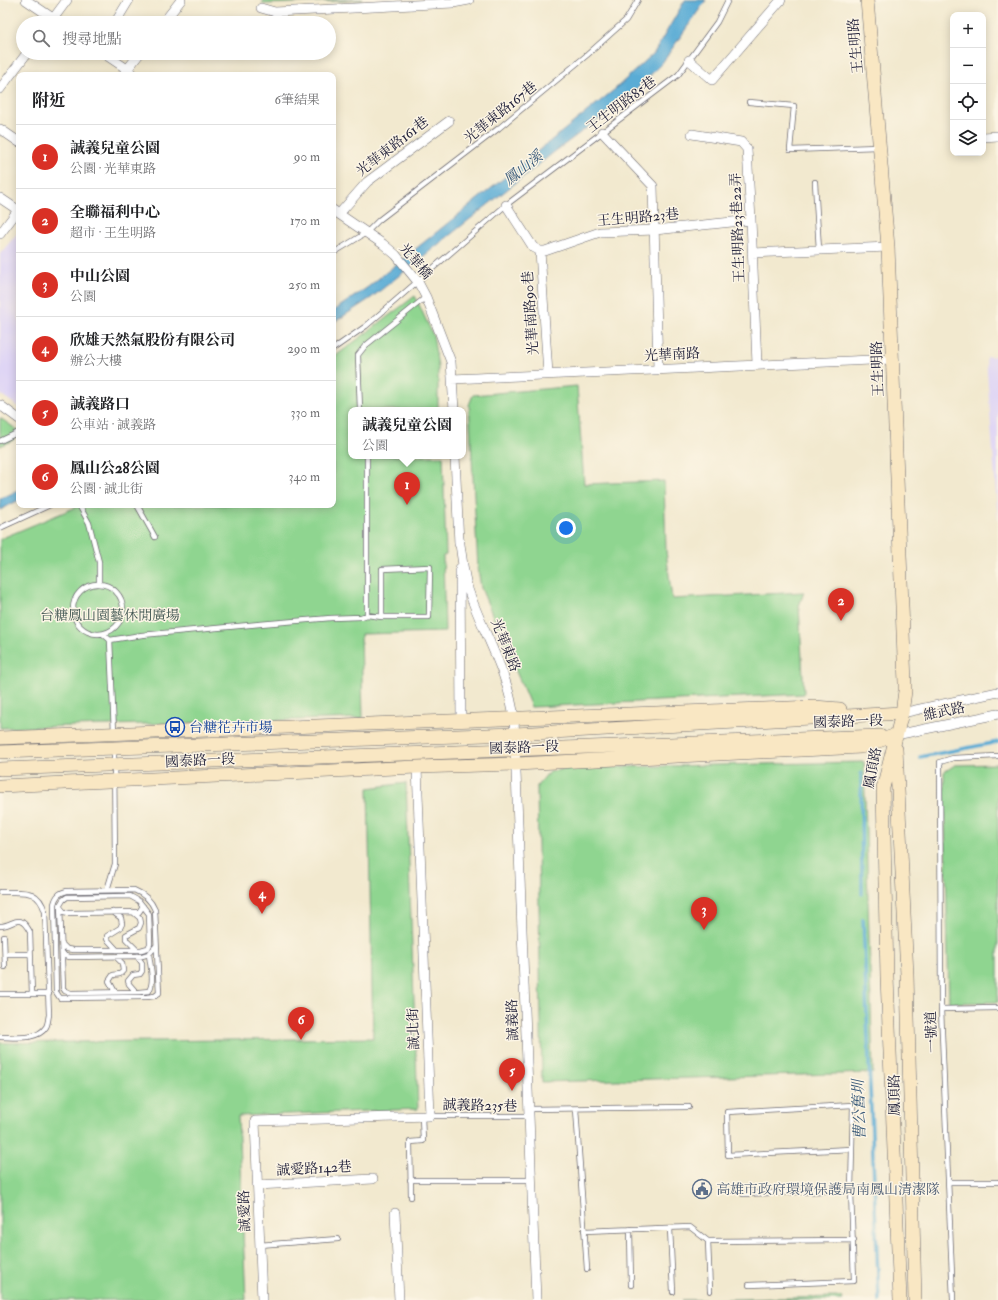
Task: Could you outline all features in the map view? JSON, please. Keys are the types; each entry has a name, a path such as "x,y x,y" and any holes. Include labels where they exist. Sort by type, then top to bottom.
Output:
{"street":[{"path":"26,0 46,16"},
{"path":"58,16 67,0"},
{"path":"119,16 129,0"},
{"path":"168,16 181,0"},
{"path":"261,8 275,12 282,12 453,3 469,0"},
{"path":"689,60 712,80 781,0"},
{"name":"王生明路","path":"867,0 888,247 893,359 905,691 902,713 896,735"},
{"path":"0,89 22,60"},
{"path":"112,60 127,72"},
{"path":"129,72 136,60"},
{"name":"光華東路161巷","path":"336,212 366,182 449,121"},
{"path":"0,129 16,140"},
{"path":"602,132 653,186 658,369"},
{"name":"王生明路23巷22弄","path":"692,134 741,142 747,149 756,364"},
{"path":"986,138 998,136"},
{"path":"0,198 16,208"},
{"path":"506,206 533,247 540,251"},
{"path":"336,212 366,233"},
{"path":"0,234 16,214"},
{"name":"王生明路23巷","path":"540,251 545,251 600,232 654,230 751,220"},
{"name":"光華橋","path":"366,233 396,255 418,282 426,298"},
{"path":"752,253 888,247"},
{"name":"光華南路90巷","path":"540,251 548,374"},
{"path":"426,298 451,362 454,407"},
{"name":"光華南路","path":"452,379 756,364 893,359"},
{"path":"0,405 16,416"},
{"name":"光華東路","path":"455,459 459,538 461,721"},
{"name":"光華東路","path":"459,538 468,588 508,688 513,706 516,764"},
{"name":"維武路","path":"902,713 998,692"},
{"name":"國泰路一段","path":"0,738 814,707 902,713"},
{"name":"國泰路一段","path":"0,752 515,734 902,713"},
{"name":"維武路","path":"896,735 998,714"},
{"path":"590,716 591,729"},
{"name":"國泰路一段","path":"0,769 896,735"},
{"name":"國泰路一段","path":"0,786 417,767 516,764 861,747 896,735"},
{"name":"鳳頂路","path":"896,735 883,788 887,976 900,1300"},
{"name":"鳳頂路","path":"896,735 907,975 915,1300"},
{"name":"誠義路","path":"516,764 536,1300"},
{"name":"誠北街","path":"417,767 426,1116"},
{"name":"誠愛路","path":"262,1300 255,1121 426,1116"},
{"name":"誠愛路142巷","path":"257,1185 373,1179"},
{"path":"395,1213 399,1300"}],"lane":[{"name":"光華東路167巷","path":"336,251 366,233 379,220 499,128 587,55 626,20 638,0"},
{"name":"王生明路85巷","path":"336,347 366,326 506,206 678,75 717,22 728,0"},
{"path":"749,102 794,106 790,150 879,147"},
{"path":"815,182 819,250"},
{"path":"360,407 358,355 365,346 426,298"},
{"path":"0,441 16,433"},
{"path":"366,615 367,459"},
{"path":"0,528 43,508"},
{"path":"81,508 89,523 99,562 99,584"},
{"path":"138,508 155,537"},
{"path":"110,640 142,635 209,630 260,624 331,618 361,618 366,615 382,618 429,616 430,567 382,569 382,618"},
{"path":"90,585 107,585 120,596 123,603 124,612 121,619 114,629 103,634 94,634 86,631 79,626 75,619 73,611 74,602 77,595 90,585"},
{"path":"103,634 110,640 115,765 116,864 107,890"},
{"name":"一號道","path":"953,1300 941,1009 940,762 953,758 998,756"},
{"path":"67,890 134,890 145,896 152,904 154,910 159,992 155,996 60,998 56,992 54,904 56,897 67,890"},
{"path":"134,890 139,901 149,914"},
{"path":"0,892 30,893 38,897 42,903 45,912 49,994 49,1015 46,1027 40,1034 32,1036 0,1037"},
{"path":"139,901 130,896 67,898 63,900 60,905 63,988 65,991 71,993 149,991 152,981 149,954"},
{"path":"62,944 67,950 137,950 148,948 150,944 149,914 145,896"},
{"path":"60,907 64,912 139,912 143,906"},
{"path":"113,912 120,918 122,924 120,928 107,936 107,939 117,950"},
{"path":"133,912 140,918 141,923 139,928 126,935 126,939 137,950"},
{"path":"0,926 5,926 14,921 20,921 26,924 30,932 32,994"},
{"path":"4,938 5,967"},
{"path":"46,945 55,944"},
{"path":"62,952 65,956 70,957 137,956 149,954 156,946"},
{"path":"5,954 30,954"},
{"path":"136,992 128,981 132,975 140,974 142,971 142,963 137,956"},
{"path":"115,992 109,981 113,975 120,974 123,971 122,963 116,957"},
{"path":"0,994 49,994"},
{"path":"941,1009 998,1008"},
{"path":"748,1286 854,1281 854,1240 851,1190 852,1149 853,1105 727,1112 728,1155 852,1149"},
{"name":"誠義路235巷","path":"426,1116 529,1113 576,1109 689,1107"},
{"path":"576,1109 587,1269"},
{"path":"411,1197 410,1142 423,1141 426,1116"},
{"path":"410,1180 532,1180"},
{"path":"949,1182 998,1182"},
{"path":"743,1194 851,1190"},
{"path":"584,1231 690,1227 708,1241 854,1240"},
{"path":"670,1228 673,1292"},
{"path":"630,1229 631,1284"},
{"path":"260,1244 338,1240"},
{"path":"708,1241 710,1290"}],"shaded area":[{"path":"16,235 16,405 0,394 0,254"},
{"path":"998,356 998,521 986,357"}],"green space":[{"path":"263,0 363,0 263,4"},
{"name":"台糖鳳山園藝休閒廣場","path":"415,296 433,335 438,367 438,407 348,407 348,459 443,459 446,555 443,556 445,632 361,634 363,718 0,728 0,539 74,508 336,508 336,356"},
{"path":"577,386 584,484 664,481 666,551 672,599 804,592 799,606 804,694 531,707 481,588 478,568 469,405 473,395"},
{"path":"0,418 16,429 16,437 12,441 0,446"},
{"path":"864,762 873,1073 542,1082 537,786 549,772 570,768"},
{"path":"998,764 998,1002 949,1003 944,772 955,765"},
{"path":"406,783 418,1109 238,1116 246,1300 0,1300 0,1043 373,1038 368,788"},
{"path":"842,1297 843,1300 682,1300"}],"water":[{"name":"鳳山溪","path":"685,0 706,0 662,63 632,94 553,153 371,298 336,321 336,309 368,287 614,90 654,53"},
{"path":"16,491 16,502 0,510 0,499"}],"waterway":[{"name":"曹公舊圳","path":"920,757 998,742"},
{"name":"曹公舊圳","path":"861,773 862,894"},
{"name":"曹公舊圳","path":"863,919 879,1300"}],"place":[{"name":"誠義兒童公園","path":"407,505"},
{"name":"全聯福利中心","path":"841,621"},
{"name":"台糖花卉市場","path":"175,727"},
{"name":"欣雄天然氣股份有限公司","path":"262,914"},
{"name":"中山公園","path":"704,930"},
{"name":"鳳山公28公園","path":"301,1040"},
{"name":"誠義路口","path":"512,1091"},
{"name":"高雄市政府環境保護局南鳳山清潔隊","path":"702,1189"}]}
